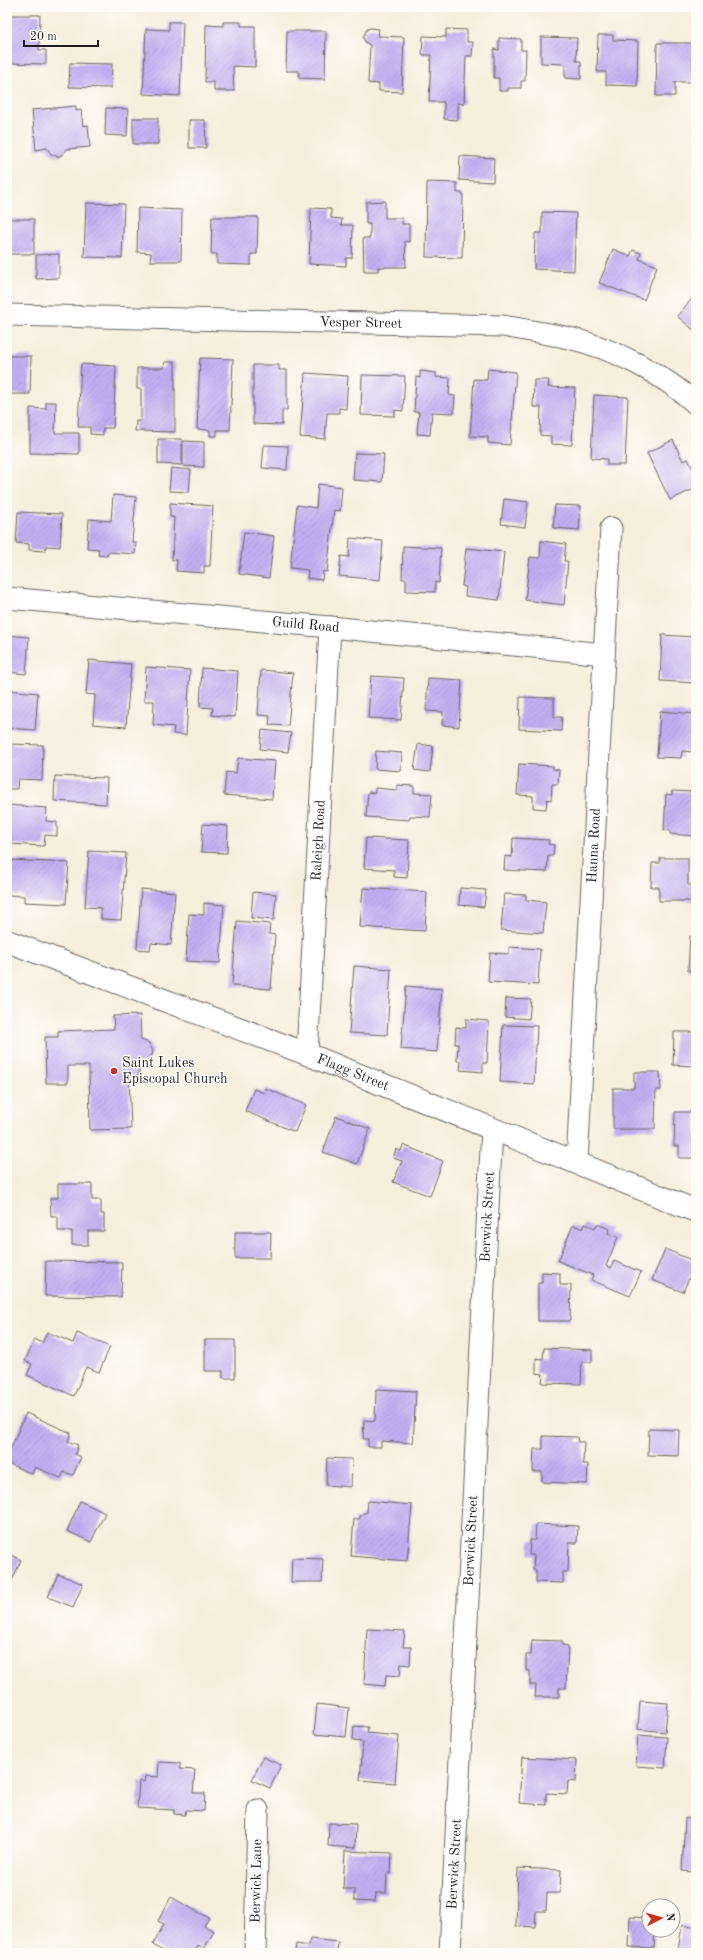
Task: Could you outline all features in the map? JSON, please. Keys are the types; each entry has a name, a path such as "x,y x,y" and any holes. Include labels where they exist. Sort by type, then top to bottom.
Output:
{"street":[{"name":"Vesper Street","path":"7,315 503,326 570,338 595,345 645,368 696,404"},
{"name":"Hanna Road","path":"577,1163 611,528"},
{"name":"Guild Road","path":"7,598 330,626 604,654"},
{"name":"Raleigh Road","path":"307,1054 330,626"},
{"name":"Flagg Street","path":"7,940 307,1054 696,1211"},
{"name":"Berwick Street","path":"450,1953 492,1129"},
{"name":"Berwick Lane","path":"255,1953 258,1810"}],"building":[{"path":"7,11 11,11 11,15 40,15 39,50 46,50 46,64 7,63"},
{"path":"169,22 183,22 180,96 143,94 146,29 169,30"},
{"path":"223,22 241,22 241,26 255,26 255,67 233,66 234,91 214,91 214,82 205,82 206,25 223,26"},
{"path":"367,29 379,29 378,36 404,37 402,92 379,91 379,84 368,83 370,45 365,42 363,37"},
{"path":"446,29 467,30 467,42 473,42 472,56 466,56 464,104 458,103 458,120 444,119 444,102 429,102 431,55 422,55 423,36 446,37"},
{"path":"287,31 326,31 325,79 299,78 299,71 286,71"},
{"path":"598,35 613,35 613,40 638,41 637,86 606,85 606,72 597,72"},
{"path":"541,37 577,38 576,61 581,61 581,79 565,78 565,64 541,63"},
{"path":"499,38 521,39 521,50 526,50 525,81 521,81 521,88 508,88 508,91 499,91 499,78 494,78 494,49 499,50"},
{"path":"657,43 693,43 693,82 675,82 675,96 656,96"},
{"path":"70,63 112,64 111,88 69,87"},
{"path":"76,106 76,111 81,110 83,126 88,125 90,147 67,149 58,157 51,154 47,148 36,150 32,110"},
{"path":"106,108 128,109 127,136 105,135"},
{"path":"133,118 158,118 158,144 133,144"},
{"path":"189,120 205,120 206,148 189,148"},
{"path":"460,156 494,158 493,182 459,180"},
{"path":"427,182 457,183 457,193 463,193 462,258 426,257"},
{"path":"385,201 385,218 402,218 402,224 409,224 409,242 405,241 406,267 378,267 378,271 364,271 363,238 370,238 370,224 366,224 366,202"},
{"path":"86,203 124,204 122,258 84,257"},
{"path":"138,208 182,210 181,261 150,261 151,253 137,252"},
{"path":"311,208 331,209 331,218 342,219 341,225 353,225 352,258 346,258 346,266 309,264"},
{"path":"542,212 576,213 574,271 534,269 535,233 542,233"},
{"path":"212,217 258,217 257,254 251,254 251,265 217,264 217,254 211,254"},
{"path":"7,219 34,219 34,254 7,254"},
{"path":"613,249 630,256 633,250 641,253 639,259 657,266 644,300 599,283"},
{"path":"59,254 59,278 36,279 36,255"},
{"path":"696,294 696,332 677,316"},
{"path":"7,356 31,356 30,394 7,394"},
{"path":"200,358 233,359 230,430 217,430 217,436 210,436 210,430 197,429"},
{"path":"165,362 175,362 175,432 135,431 136,421 141,421 141,389 137,389 137,368 164,368"},
{"path":"81,364 116,366 113,428 103,428 103,435 90,434 90,427 78,427"},
{"path":"253,365 279,365 279,370 287,370 287,410 282,410 282,425 253,424"},
{"path":"488,369 516,372 510,445 488,443 488,437 470,436 474,379 487,380"},
{"path":"420,371 436,373 436,377 450,378 449,395 455,396 454,413 432,412 430,435 417,434 419,412 414,412 416,377 420,378"},
{"path":"305,373 348,376 346,409 339,408 339,413 327,413 325,439 300,437"},
{"path":"362,375 405,376 403,411 395,410 395,416 361,415"},
{"path":"534,380 549,380 548,387 575,388 572,445 551,444 551,436 540,435 541,407 533,407"},
{"path":"594,395 628,397 625,465 607,465 607,459 591,458"},
{"path":"46,402 56,402 55,433 79,433 79,454 30,453 30,408 46,409"},
{"path":"158,439 182,439 182,465 158,464"},
{"path":"673,440 683,461 688,459 696,475 696,488 670,500 647,453"},
{"path":"183,441 204,442 204,467 183,466"},
{"path":"264,445 288,446 287,470 262,468"},
{"path":"355,453 384,454 382,482 353,480"},
{"path":"171,468 191,470 189,492 169,491"},
{"path":"318,484 342,487 340,511 334,510 327,572 323,571 322,580 307,578 308,570 290,568 297,505 316,508"},
{"path":"113,495 136,497 132,542 136,542 135,554 108,552 107,556 98,555 99,549 87,548 89,519 111,521"},
{"path":"504,499 528,502 525,527 501,524"},
{"path":"170,503 213,506 210,566 204,566 204,573 176,571 177,560 172,560 174,517 170,517"},
{"path":"555,505 581,506 579,530 553,528"},
{"path":"18,512 62,514 60,547 46,546 45,551 29,550 29,544 16,543"},
{"path":"244,532 274,536 269,578 239,574"},
{"path":"350,538 383,541 380,580 339,576 341,556 349,557"},
{"path":"541,541 566,544 564,561 568,561 564,605 525,600 530,557 540,558"},
{"path":"403,546 441,548 439,583 435,582 435,592 406,591 406,579 402,579"},
{"path":"466,548 504,552 499,600 465,596 466,587 462,586"},
{"path":"7,635 29,637 26,674 7,672"},
{"path":"662,635 696,637 696,683 660,681"},
{"path":"89,660 131,664 126,727 93,724 95,695 86,694"},
{"path":"146,667 190,670 186,735 173,734 174,727 153,725 154,701 144,701"},
{"path":"202,668 238,671 235,717 212,715 213,708 200,707"},
{"path":"261,670 293,673 288,726 269,725 270,716 258,715"},
{"path":"371,676 404,678 401,720 368,718"},
{"path":"428,678 462,680 459,727 442,725 443,712 426,711"},
{"path":"7,690 38,693 35,730 7,728"},
{"path":"520,697 554,698 554,717 562,717 561,731 519,729"},
{"path":"660,711 696,714 696,752 682,751 681,758 657,757"},
{"path":"262,730 291,733 288,752 260,749"},
{"path":"7,744 43,745 42,780 18,779 17,789 7,789"},
{"path":"418,744 433,746 430,772 414,770"},
{"path":"376,751 402,753 401,771 375,769"},
{"path":"238,758 275,761 272,799 224,795 226,772 236,773"},
{"path":"519,764 553,766 553,769 559,770 558,784 552,784 551,800 547,799 546,809 533,808 533,796 517,795"},
{"path":"55,776 107,778 106,804 54,801"},
{"path":"397,785 414,786 414,793 432,794 430,817 410,816 409,820 366,817 368,792 375,793 375,788 397,790"},
{"path":"672,791 696,792 696,836 670,834 670,830 664,830 666,794 672,795"},
{"path":"7,805 47,808 46,821 57,822 57,836 45,835 44,846 7,844"},
{"path":"203,824 228,826 227,853 201,852"},
{"path":"366,838 409,840 407,878 394,877 394,870 364,868"},
{"path":"513,838 549,840 548,844 554,845 553,856 548,856 547,872 504,870 505,856 512,857"},
{"path":"89,851 126,853 121,920 101,919 101,908 85,907"},
{"path":"660,858 688,858 688,885 693,885 693,901 659,901 659,887 651,887 652,863 660,863"},
{"path":"9,860 69,863 66,904 24,902 24,896 7,895 7,865 9,865"},
{"path":"363,888 427,892 425,931 360,927"},
{"path":"460,888 486,890 484,907 459,905"},
{"path":"141,889 175,892 171,945 151,943 150,950 137,949"},
{"path":"253,892 276,894 274,920 251,918"},
{"path":"504,894 526,895 526,900 546,902 543,933 501,930"},
{"path":"204,903 224,905 220,963 186,961 189,914 204,915"},
{"path":"237,921 270,924 269,934 275,935 271,989 232,986"},
{"path":"690,936 696,937 696,971 688,971"},
{"path":"509,947 540,949 538,985 488,982 490,953 509,954"},
{"path":"354,966 391,969 387,1035 349,1033"},
{"path":"406,986 442,989 437,1052 401,1049"},
{"path":"506,998 531,999 529,1019 505,1017"},
{"name":"Saint Lukes Episcopal Church","path":"140,1015 141,1040 149,1043 153,1051 148,1061 139,1063 139,1076 129,1076 131,1129 90,1130 89,1066 68,1066 68,1083 46,1083 45,1037 58,1037 58,1031 114,1029 113,1016"},
{"path":"466,1019 489,1021 487,1063 483,1063 483,1072 460,1070 461,1061 457,1061 458,1044 455,1044 456,1027 466,1028"},
{"path":"503,1025 537,1026 534,1084 500,1082"},
{"path":"674,1032 696,1032 696,1066 673,1065"},
{"path":"634,1072 660,1072 661,1090 656,1090 655,1129 613,1129 613,1088 634,1088"},
{"path":"265,1088 306,1105 295,1132 245,1111 254,1089 264,1093"},
{"path":"675,1112 696,1112 696,1158 679,1158 679,1146 674,1146"},
{"path":"336,1116 370,1129 357,1164 323,1152"},
{"path":"403,1145 443,1161 430,1196 393,1182 402,1161 393,1158 396,1149 401,1151"},
{"path":"58,1184 92,1184 92,1200 101,1200 101,1214 104,1214 104,1231 88,1231 88,1245 72,1245 72,1231 58,1231 58,1216 51,1216 50,1198 58,1198"},
{"path":"585,1224 595,1228 597,1224 610,1229 608,1233 618,1237 606,1266 611,1268 614,1261 641,1272 630,1296 591,1280 593,1275 558,1261 573,1225 583,1229"},
{"path":"235,1232 271,1232 270,1258 235,1258"},
{"path":"665,1249 696,1262 683,1292 652,1280"},
{"path":"46,1261 122,1262 121,1297 45,1296"},
{"path":"542,1272 560,1273 560,1285 571,1285 570,1321 538,1321 538,1283 542,1283"},
{"path":"47,1332 73,1343 77,1333 110,1347 99,1372 86,1367 74,1396 27,1375 32,1364 25,1361 35,1339 42,1343"},
{"path":"205,1340 235,1340 235,1378 223,1378 223,1371 205,1371"},
{"path":"544,1348 592,1350 592,1362 582,1362 581,1384 542,1383 543,1374 536,1373 536,1358 543,1359"},
{"path":"376,1389 416,1391 413,1443 381,1441 381,1447 368,1447 368,1439 363,1439 364,1420 375,1421"},
{"path":"26,1413 71,1433 68,1441 78,1445 75,1454 81,1457 73,1475 64,1472 61,1478 35,1467 32,1474 7,1463 7,1457"},
{"path":"649,1429 679,1430 678,1456 648,1455"},
{"path":"543,1436 577,1437 578,1442 584,1442 583,1464 588,1464 587,1484 542,1482 542,1472 533,1472 534,1449 543,1449"},
{"path":"327,1458 352,1459 351,1487 326,1485"},
{"path":"80,1501 105,1513 91,1542 67,1531"},
{"path":"368,1501 412,1505 407,1561 351,1556 354,1519 359,1519 362,1514 367,1512"},
{"path":"536,1524 578,1526 577,1543 569,1543 568,1572 563,1572 563,1583 536,1582 536,1570 533,1570 534,1555 529,1555 530,1540 535,1540"},
{"path":"7,1553 21,1560 11,1583 7,1582"},
{"path":"292,1558 323,1559 322,1582 291,1582"},
{"path":"58,1574 83,1584 73,1607 48,1597"},
{"path":"367,1629 405,1631 403,1647 411,1647 410,1665 401,1664 400,1676 386,1675 385,1686 364,1684"},
{"path":"532,1640 562,1641 562,1645 568,1646 566,1688 559,1688 559,1697 535,1697 536,1685 530,1685 530,1671 526,1670 526,1655 531,1655"},
{"path":"640,1701 668,1703 665,1732 638,1729"},
{"path":"317,1704 349,1708 346,1737 314,1734"},
{"path":"354,1726 368,1727 367,1733 399,1736 395,1783 360,1780 363,1742 353,1741"},
{"path":"638,1735 667,1737 665,1768 636,1766"},
{"path":"263,1757 281,1765 270,1788 252,1780"},
{"path":"522,1757 577,1760 576,1782 568,1781 567,1794 546,1793 546,1805 519,1803"},
{"path":"159,1762 180,1763 180,1769 195,1770 193,1793 205,1793 204,1811 186,1810 185,1815 174,1814 174,1810 137,1808 139,1781 144,1782 145,1776 158,1777"},
{"path":"685,1818 696,1819 696,1872 682,1871"},
{"path":"329,1823 356,1824 355,1848 328,1846"},
{"path":"345,1851 392,1853 391,1874 387,1873 386,1893 376,1893 375,1902 354,1901 354,1889 343,1889"},
{"path":"518,1868 561,1870 560,1893 547,1893 546,1911 536,1911 535,1927 516,1926"},
{"path":"171,1897 209,1918 204,1926 214,1931 204,1949 198,1946 195,1953 166,1953 153,1945 164,1924 158,1921"},
{"path":"630,1917 641,1918 641,1938 655,1938 654,1948 629,1947"},
{"path":"682,1925 696,1928 696,1953 678,1950"},
{"path":"310,1939 338,1942 337,1953 295,1953 296,1944 309,1946"}],"place":[{"name":"Saint Lukes Episcopal Church","path":"114,1071"}]}
